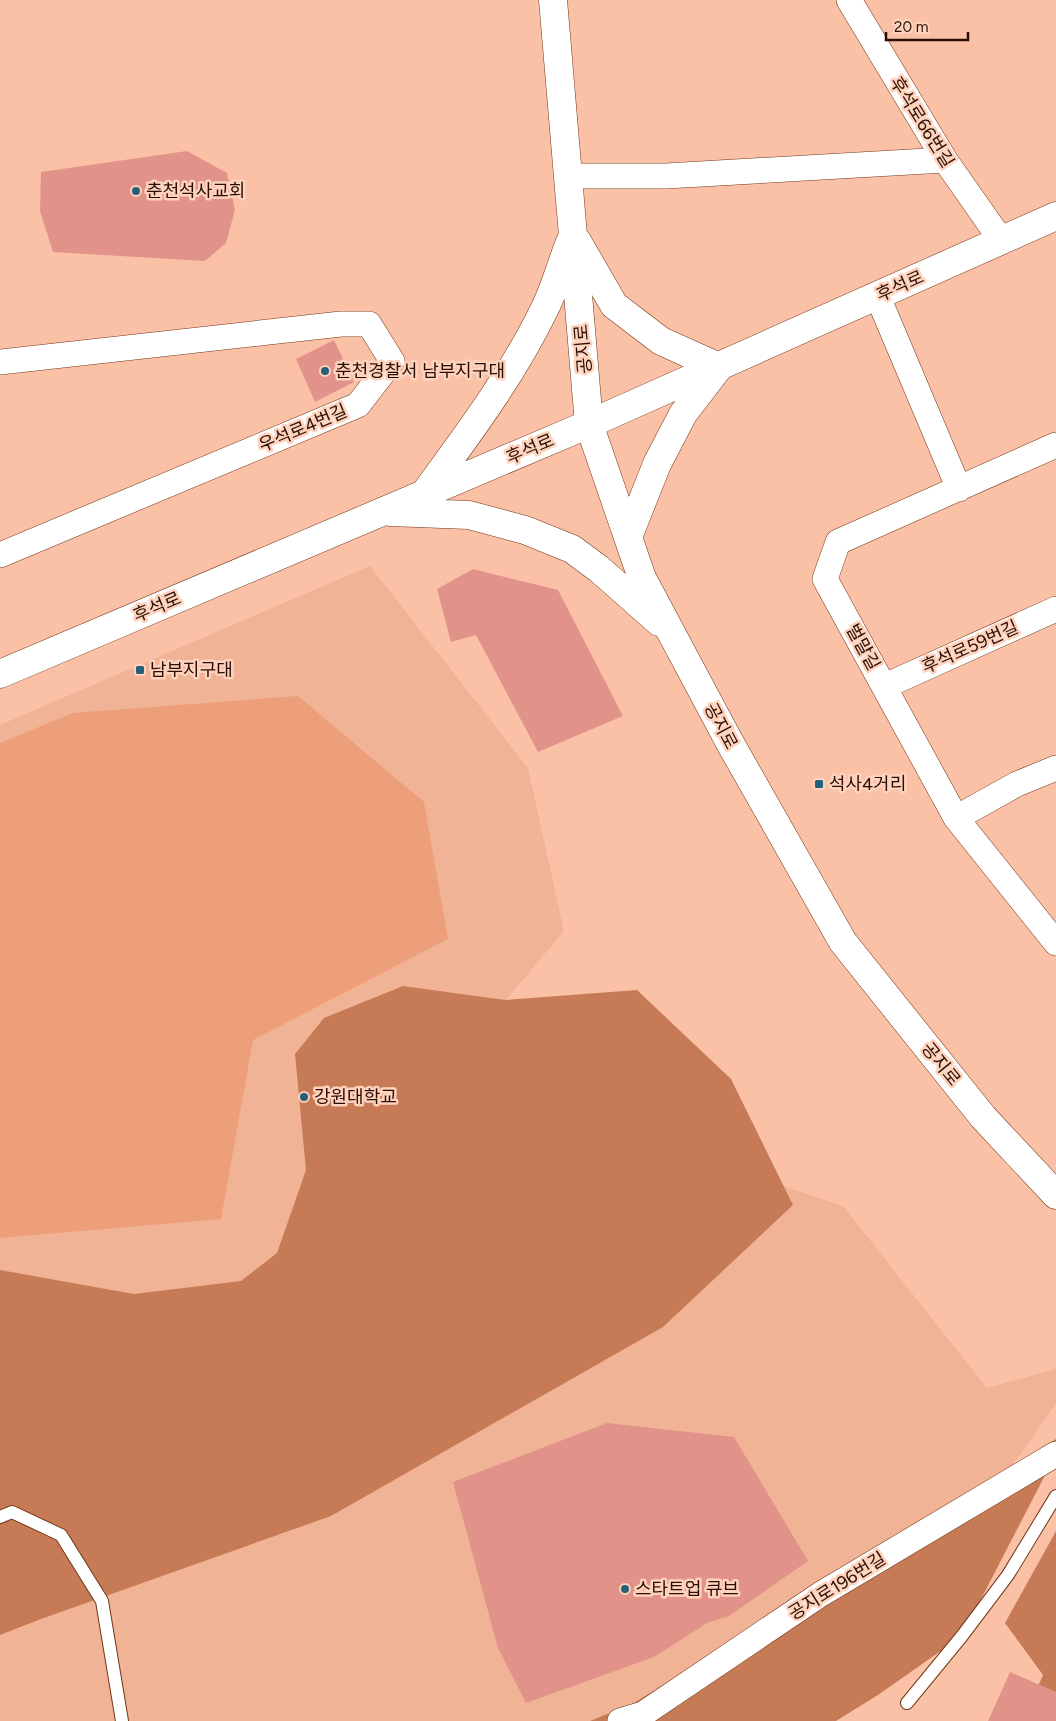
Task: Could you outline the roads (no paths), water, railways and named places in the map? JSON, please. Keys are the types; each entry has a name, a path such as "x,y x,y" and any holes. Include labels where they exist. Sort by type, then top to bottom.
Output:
{"street":[{"name":"공지로","path":"553,0 589,424 642,578 730,743 843,942 983,1118 1056,1195"},
{"name":"후석로66번길","path":"849,0 945,160 1002,240"},
{"path":"568,176 666,176 945,160"},
{"name":"후석로","path":"0,674 589,424 878,297 1056,216"},
{"path":"573,233 614,305 661,341 719,366 683,414 657,464 628,537"},
{"path":"424,494 489,405 520,356 545,308 573,233"},
{"path":"878,297 959,489"},
{"name":"우석로4번길","path":"0,362 341,324 369,324 392,362 358,405 2,547"},
{"name":"벌말길","path":"1056,445 838,542 825,579 956,818 1056,943"},
{"path":"383,511 469,516 525,530 572,549 599,568 672,634"},
{"name":"후석로59번길","path":"885,686 1056,609"},
{"path":"956,818 1017,784 1056,768"},
{"name":"공지로196번길","path":"620,1721 643,1714 821,1594 1056,1454"}],"lane":[{"path":"907,1703 962,1636 1008,1575 1056,1496"},
{"path":"0,1517 12,1512 61,1535 102,1601 122,1721"}],"place":[{"name":"춘천석사교회","path":"136,191"},
{"name":"춘천경찰서 남부지구대","path":"325,371"},
{"name":"남부지구대","path":"140,670"},
{"name":"석사4거리","path":"819,784"},
{"name":"강원대학교","path":"304,1097"},
{"name":"스타트업 큐브","path":"625,1589"}]}
